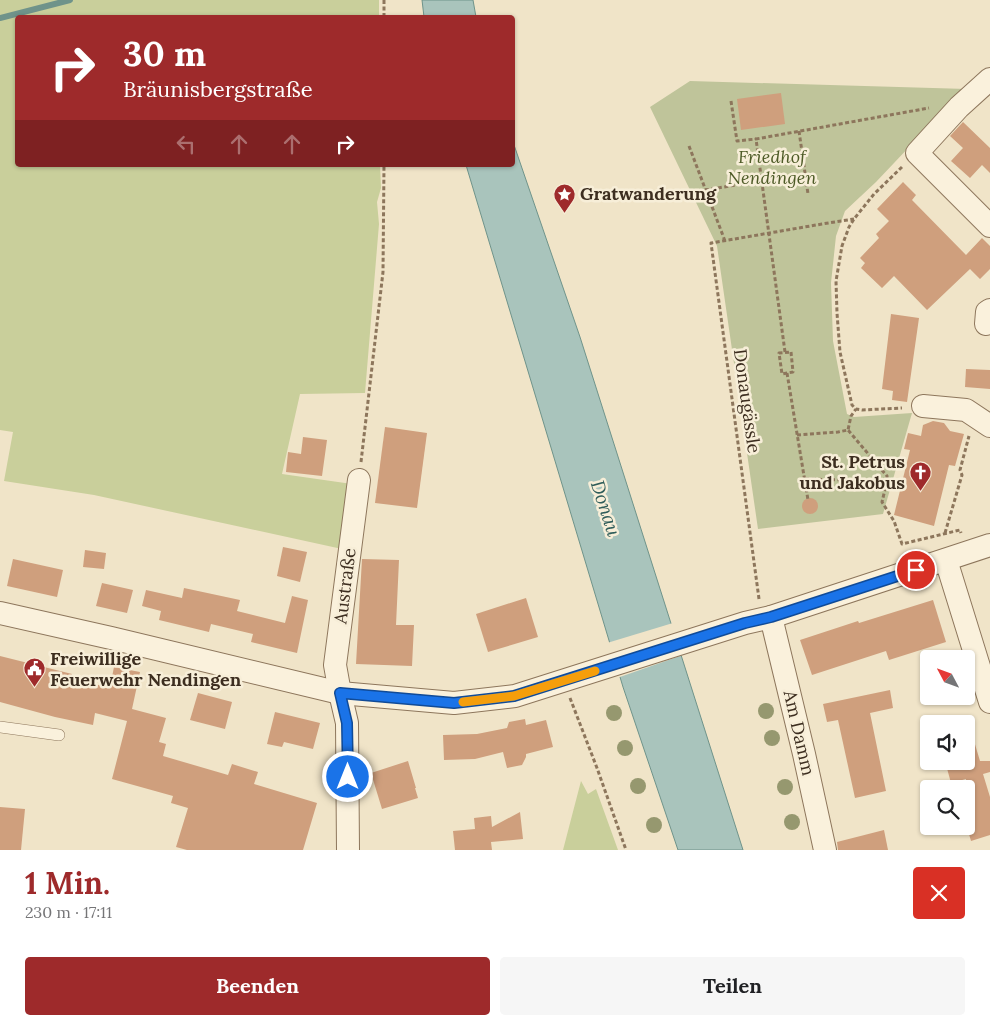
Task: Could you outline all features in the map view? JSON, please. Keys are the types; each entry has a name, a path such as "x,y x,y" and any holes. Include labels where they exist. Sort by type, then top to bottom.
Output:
{"street":[{"path":"990,79 959,107 917,153 990,226"},
{"path":"923,406 966,410 990,426"},
{"name":"Austraße","path":"348,850 347,723 335,665 359,480"},
{"path":"0,613 130,642 340,693 454,703 514,696 760,620 990,545"},
{"path":"946,560 990,702"},
{"name":"Am Damm","path":"760,620 804,754 825,850"}],"lane":[{"path":"0,727 59,734"}],"path":[{"path":"384,0 384,15"},
{"path":"731,101 737,140 756,139 938,107 959,107"},
{"path":"799,131 808,194"},
{"path":"756,139 785,352"},
{"path":"689,146 725,241 854,219"},
{"path":"917,153 874,194 849,227 842,246 836,281 836,313 840,352 852,405 856,409 862,410 923,406"},
{"path":"359,480 383,272 384,167"},
{"path":"705,190 762,181"},
{"name":"Donaugässle","path":"725,241 711,243 750,522 760,620"},
{"path":"791,352 793,372 787,373 782,374 779,353 791,352"},
{"path":"787,373 808,500"},
{"path":"848,430 851,416 856,409"},
{"path":"797,435 848,430"},
{"path":"848,430 887,476 882,502 894,521 902,544 960,530 969,552"},
{"path":"944,534 962,475 960,470 969,434"},
{"path":"805,479 887,481"},
{"path":"564,681 626,850"}],"green space":[{"path":"0,0 379,0 379,15 15,15 15,167 380,167 381,188 377,202 379,224 365,393 300,394 282,474 352,484 342,549 94,495 4,481 13,432 0,430"},
{"name":"Friedhof Nendingen","path":"690,81 967,89 845,211 836,236 831,283 833,341 847,414 854,417 912,413 883,514 758,529 717,246 650,107"},
{"path":"581,781 588,794 596,789 618,850 563,850"}],"water":[{"path":"422,0 473,0 476,15 424,15"},
{"name":"Donau","path":"515,148 580,337 743,850 678,850 623,687 467,167 515,167"}],"pier":[{"path":"673,623 683,655 617,678 607,643"}],"building":[{"path":"781,93 785,124 741,130 737,99"},
{"path":"963,122 990,148 990,173 982,165 970,178 951,161 963,148 950,136"},
{"path":"903,182 916,195 912,200 966,255 982,238 990,246 990,269 980,279 970,269 927,310 894,276 882,288 861,268 865,263 860,258 879,238 876,234 889,221 877,209"},
{"path":"891,314 919,318 907,402 892,400 893,391 882,389"},
{"path":"966,369 990,370 990,389 965,387"},
{"name":"St. Petrus und Jakobus","path":"933,421 944,423 950,431 964,434 955,466 949,465 934,526 894,515 910,450 904,449 908,433 921,436 923,425"},
{"path":"385,427 427,433 417,508 375,503"},
{"path":"303,437 327,440 322,476 286,472 288,452 301,454"},
{"path":"807,498 813,498 818,503 816,512 807,514 802,509 802,503"},
{"path":"283,547 307,552 300,582 277,576"},
{"path":"85,550 106,553 104,569 83,567"},
{"path":"13,559 63,570 57,597 7,586"},
{"path":"362,559 399,560 396,625 414,625 412,666 356,664"},
{"path":"102,583 133,590 127,613 96,606"},
{"path":"184,588 240,600 237,611 285,623 292,596 308,600 297,653 251,642 253,634 211,624 209,632 159,620 161,611 142,606 146,590 182,598"},
{"path":"526,598 538,637 488,652 476,614"},
{"path":"933,600 946,642 889,660 886,651 812,675 800,640 858,621 859,623"},
{"path":"0,656 72,674 71,679 103,686 105,676 112,677 114,667 140,672 132,709 166,718 159,742 166,744 163,756 228,775 232,764 258,772 254,784 317,803 303,850 187,850 176,847 188,808 171,803 173,796 112,779 127,721 95,713 93,725 0,702"},
{"path":"890,690 893,708 870,713 886,791 855,798 838,720 827,722 823,704"},
{"path":"198,693 232,702 225,729 190,720"},
{"path":"275,712 320,723 313,749 284,742 282,747 267,744"},
{"path":"525,719 526,725 546,720 553,747 526,754 522,765 507,768 503,752 475,759 444,760 443,735 477,734 507,728 509,722"},
{"path":"975,744 980,761 990,761 990,772 983,774 990,797 990,835 971,841 969,835 975,835 975,780 950,780 947,770 975,770"},
{"path":"408,761 418,798 382,809 371,773"},
{"path":"0,807 25,809 21,850 0,850"},
{"path":"520,812 523,839 491,842 492,850 455,850 453,831 475,829 474,818 491,816 492,827"},
{"path":"884,830 888,850 838,850 837,842"}],"waterway":[{"path":"0,18 70,0"}],"slow traffic":[{"path":"463,702 514,696 595,671"}],"place":[{"name":"Gratwanderung","path":"564,213"},
{"name":"St. Petrus und Jakobus","path":"921,491"},
{"name":"Freiwillige Feuerwehr Nendingen","path":"34,688"}],"route":[{"path":"348,777 347,723 340,693 454,703 514,696 916,570"}]}
